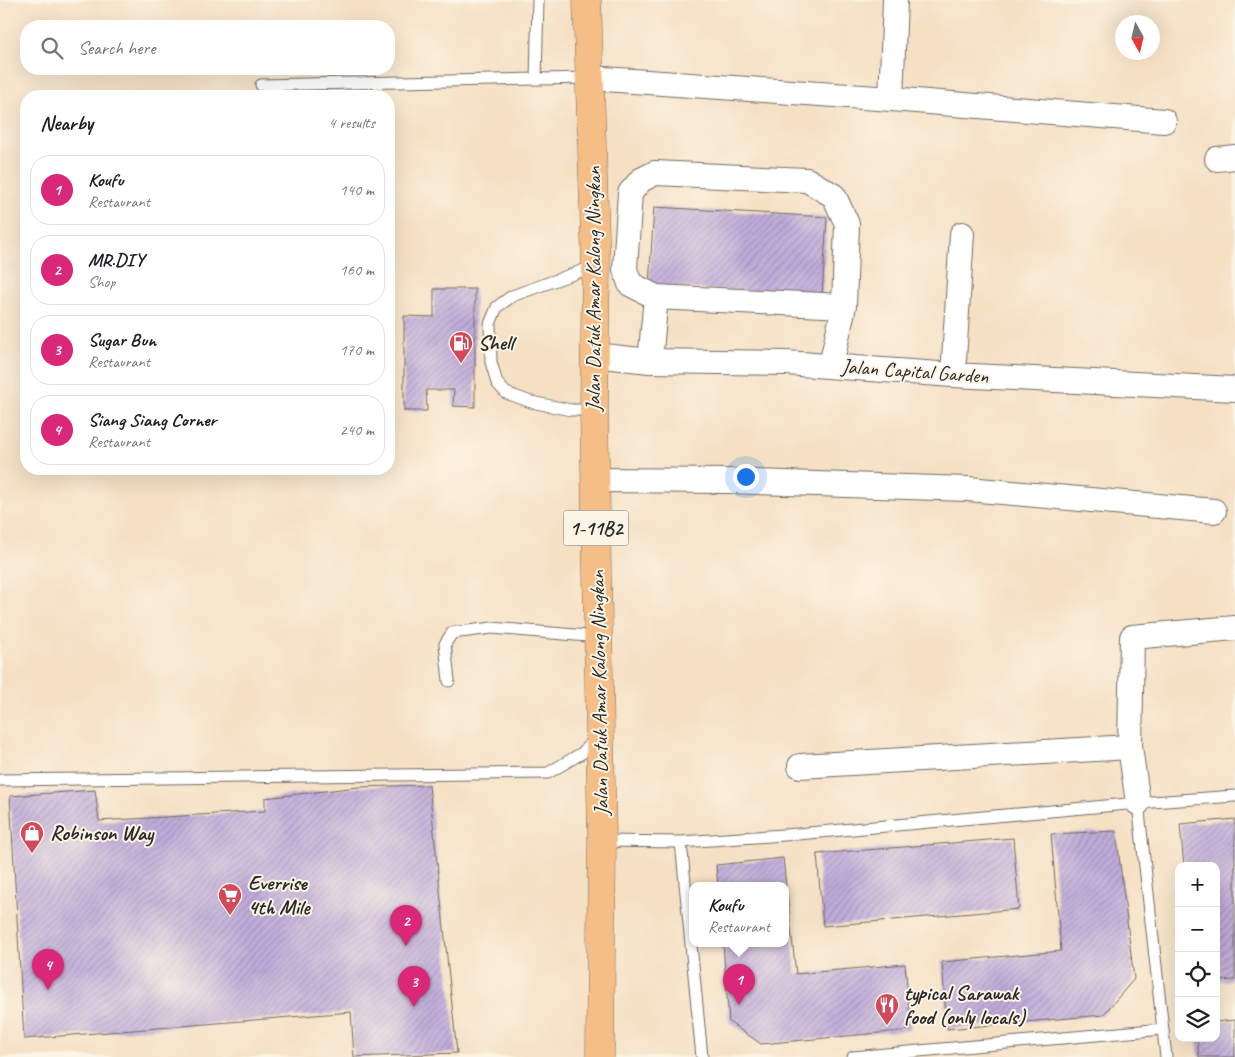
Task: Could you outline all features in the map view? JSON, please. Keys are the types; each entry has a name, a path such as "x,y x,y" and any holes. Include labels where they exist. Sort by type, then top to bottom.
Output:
{"highway":[{"name":"Jalan Datuk Amar Kalong Ningkan","path":"587,0 596,266 594,410 602,841 600,1057"}],"street":[{"path":"891,99 895,0"},
{"path":"590,78 891,99 1164,121"},
{"path":"831,365 844,306 848,224 834,196 807,180 655,173 641,180 630,193 625,269 630,284 656,297 844,306"},
{"path":"953,375 962,234"},
{"path":"650,361 656,297"},
{"name":"Jalan Capital Garden","path":"594,355 650,361 831,365 953,375 1235,389"},
{"path":"595,480 728,481 968,489 1214,511"},
{"path":"1138,803 1130,748 1132,637 1235,628"},
{"path":"800,766 1130,748"}],"lane":[{"path":"536,79 538,0"},
{"path":"261,85 590,78"},
{"path":"594,410 571,410 531,402 506,393 496,383 491,362 490,324 497,307 512,296 596,266"},
{"path":"449,681 445,644 452,633 492,628 599,637"},
{"path":"0,780 548,773 582,753 599,734"},
{"path":"602,841 681,842 798,834 1235,796"},
{"path":"1138,803 1166,1057"},
{"path":"681,842 689,924"},
{"path":"691,947 702,1057"},
{"path":"853,1057 1163,1029"}],"building":[{"path":"654,207 827,217 822,296 649,286"},
{"path":"434,289 475,289 475,407 453,406 454,390 426,390 427,411 404,411 404,316 434,317"},
{"name":"Everrise 4th Mile","path":"429,785 457,1053 354,1057 351,1012 24,1039 10,796 95,790 99,821 265,811 265,798 358,787"},
{"path":"1235,819 1235,980 1220,981 1220,862 1184,862 1180,824"},
{"path":"1116,831 1134,979 1103,1015 947,1029 942,962 1061,951 1051,834"},
{"path":"1013,838 1019,909 823,926 817,854"},
{"path":"783,858 786,882 718,882 716,865"},
{"path":"789,911 796,974 905,964 911,1030 761,1044 729,1022 723,947 789,947"},
{"path":"1235,1020 1235,1057 1199,1057 1197,1042 1220,1042 1220,1022"}],"place":[{"name":"Shell","path":"461,364"},
{"name":"Robinson Way","path":"32,854"},
{"name":"Everrise 4th Mile","path":"230,916"},
{"name":"MR.DIY","path":"406,946"},
{"name":"Siang Siang Corner","path":"48,990"},
{"name":"Koufu","path":"739,1005"},
{"name":"Sugar Bun","path":"414,1007"},
{"name":"typical Sarawak food (only locals)","path":"887,1026"}]}
